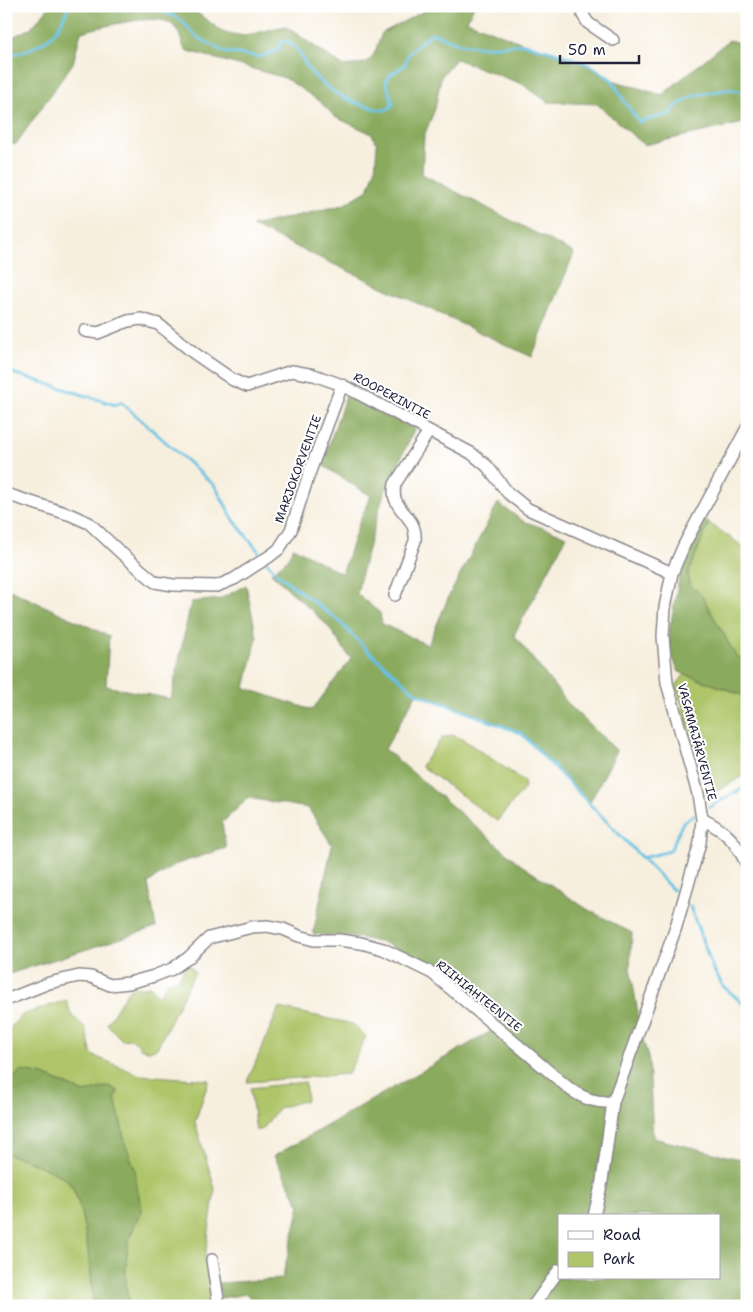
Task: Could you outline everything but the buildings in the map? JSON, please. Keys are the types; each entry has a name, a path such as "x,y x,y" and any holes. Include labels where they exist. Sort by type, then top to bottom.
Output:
{"street":[{"path":"584,6 583,16 588,23 613,40"},
{"name":"ROOPERINTIE","path":"85,331 98,333 128,321 141,319 158,324 194,353 233,380 247,386 292,371 314,375 342,385 471,453 487,466 508,493 528,509 672,573"},
{"name":"MARJOKORVENTIE","path":"6,494 71,515 89,523 155,582 173,586 217,586 234,579 266,559 279,549 291,530 342,385"},
{"name":"VASAMAJÄRVENTIE","path":"594,1214 602,1181 613,1102 676,930 700,843 702,819 692,771 667,684 663,636 665,607 672,573 684,545 747,428"},
{"path":"395,595 415,541 416,533 405,512 396,502 394,494 395,484 429,432"},
{"path":"702,819 721,828 733,841 747,865"},
{"name":"RIIHIAHTEENTIE","path":"6,1000 49,983 79,976 92,977 110,985 129,983 154,976 172,969 188,958 209,938 252,927 267,926 283,929 314,940 339,940 383,949 432,973 571,1090 585,1099 599,1103 613,1102"},
{"path":"212,1260 218,1306"},
{"path":"533,1306 558,1271"}],"green space":[{"path":"50,6 188,6 223,32 244,36 285,26 343,66 367,62 373,55 382,33 433,6 474,6 467,21 525,44 590,65 612,80 662,95 729,40 747,45 747,121 644,145 597,104 548,102 522,84 456,59 441,77 435,109 424,136 422,174 574,253 532,357 252,226 343,205 368,190 375,170 377,145 372,134 335,117 319,101 285,78 185,50 178,31 170,23 152,19 140,20 81,32 73,63 16,144 6,145 6,40 31,28"},
{"path":"346,395 415,428 383,496 357,594 380,613 382,624 428,645 449,596 498,503 523,521 567,536 514,635 570,706 617,751 589,804 521,733 417,693 385,749 521,865 587,909 632,933 630,967 642,1036 649,1061 653,1138 747,1161 747,1306 255,1306 247,1294 221,1298 218,1283 282,1279 300,1206 274,1156 502,1025 436,969 387,944 362,938 313,934 332,845 308,808 248,798 222,823 226,848 174,865 148,883 156,927 6,975 6,588 109,636 106,686 171,699 191,602 220,599 246,585 257,638 245,688 312,710 351,659 327,625 271,573 287,560 293,547 342,574 359,523 371,496 322,465"},
{"path":"702,519 709,523 688,573 689,583 702,596 736,656 747,661 747,680 742,695 679,672 670,652 669,633 681,568"},
{"path":"709,523 747,549 747,661 736,656 702,596 689,583 688,573"},
{"path":"685,674 742,695 747,702 747,774 713,793 707,769 694,745 676,685"},
{"path":"452,735 464,740 524,781 525,788 497,821 421,766 442,738"},
{"path":"188,963 195,972 157,1048 149,1051 140,1048 137,1042 130,1039 122,1040 107,1024 129,989 150,986 158,996 169,981 177,980"},
{"path":"66,1000 72,1016 85,1027 92,1055 140,1075 209,1080 195,1122 215,1189 205,1258 213,1306 132,1306 129,1300 126,1283 126,1264 129,1240 142,1211 135,1169 126,1146 115,1098 118,1091 109,1086 85,1093 41,1074 6,1082 6,1032 22,1015"},
{"path":"279,1008 353,1024 366,1036 348,1074 247,1082"},
{"path":"20,1071 41,1074 85,1093 109,1086 118,1091 115,1098 126,1146 135,1169 142,1211 130,1236 127,1255 126,1283 132,1306 93,1306 83,1222 79,1205 69,1182 49,1170 6,1153 6,1082 11,1081"},
{"path":"305,1082 307,1100 278,1108 263,1129 256,1131 250,1088"},
{"path":"6,1153 58,1174 69,1182 79,1205 87,1241 93,1306 10,1306 6,1293"}],"waterway":[{"path":"6,54 26,51 46,40 56,31 69,6"},
{"path":"152,6 181,20 197,37 224,52 261,57 278,50 282,42 287,41 299,52 307,67 323,84 353,102 380,110 386,110 393,104 386,82 391,74 405,65 408,53 433,33 460,44 484,47 525,44 590,65 612,80 639,122 670,114 676,106 695,95 730,89 747,93"},
{"path":"6,371 116,405 121,402 215,486 233,519 263,557"},
{"path":"267,562 276,573 340,622 366,649 416,693 521,733 673,890"},
{"path":"709,807 747,786"},
{"path":"642,858 670,851 683,822 694,815"},
{"path":"690,906 713,969 723,986 747,1007"}]}
